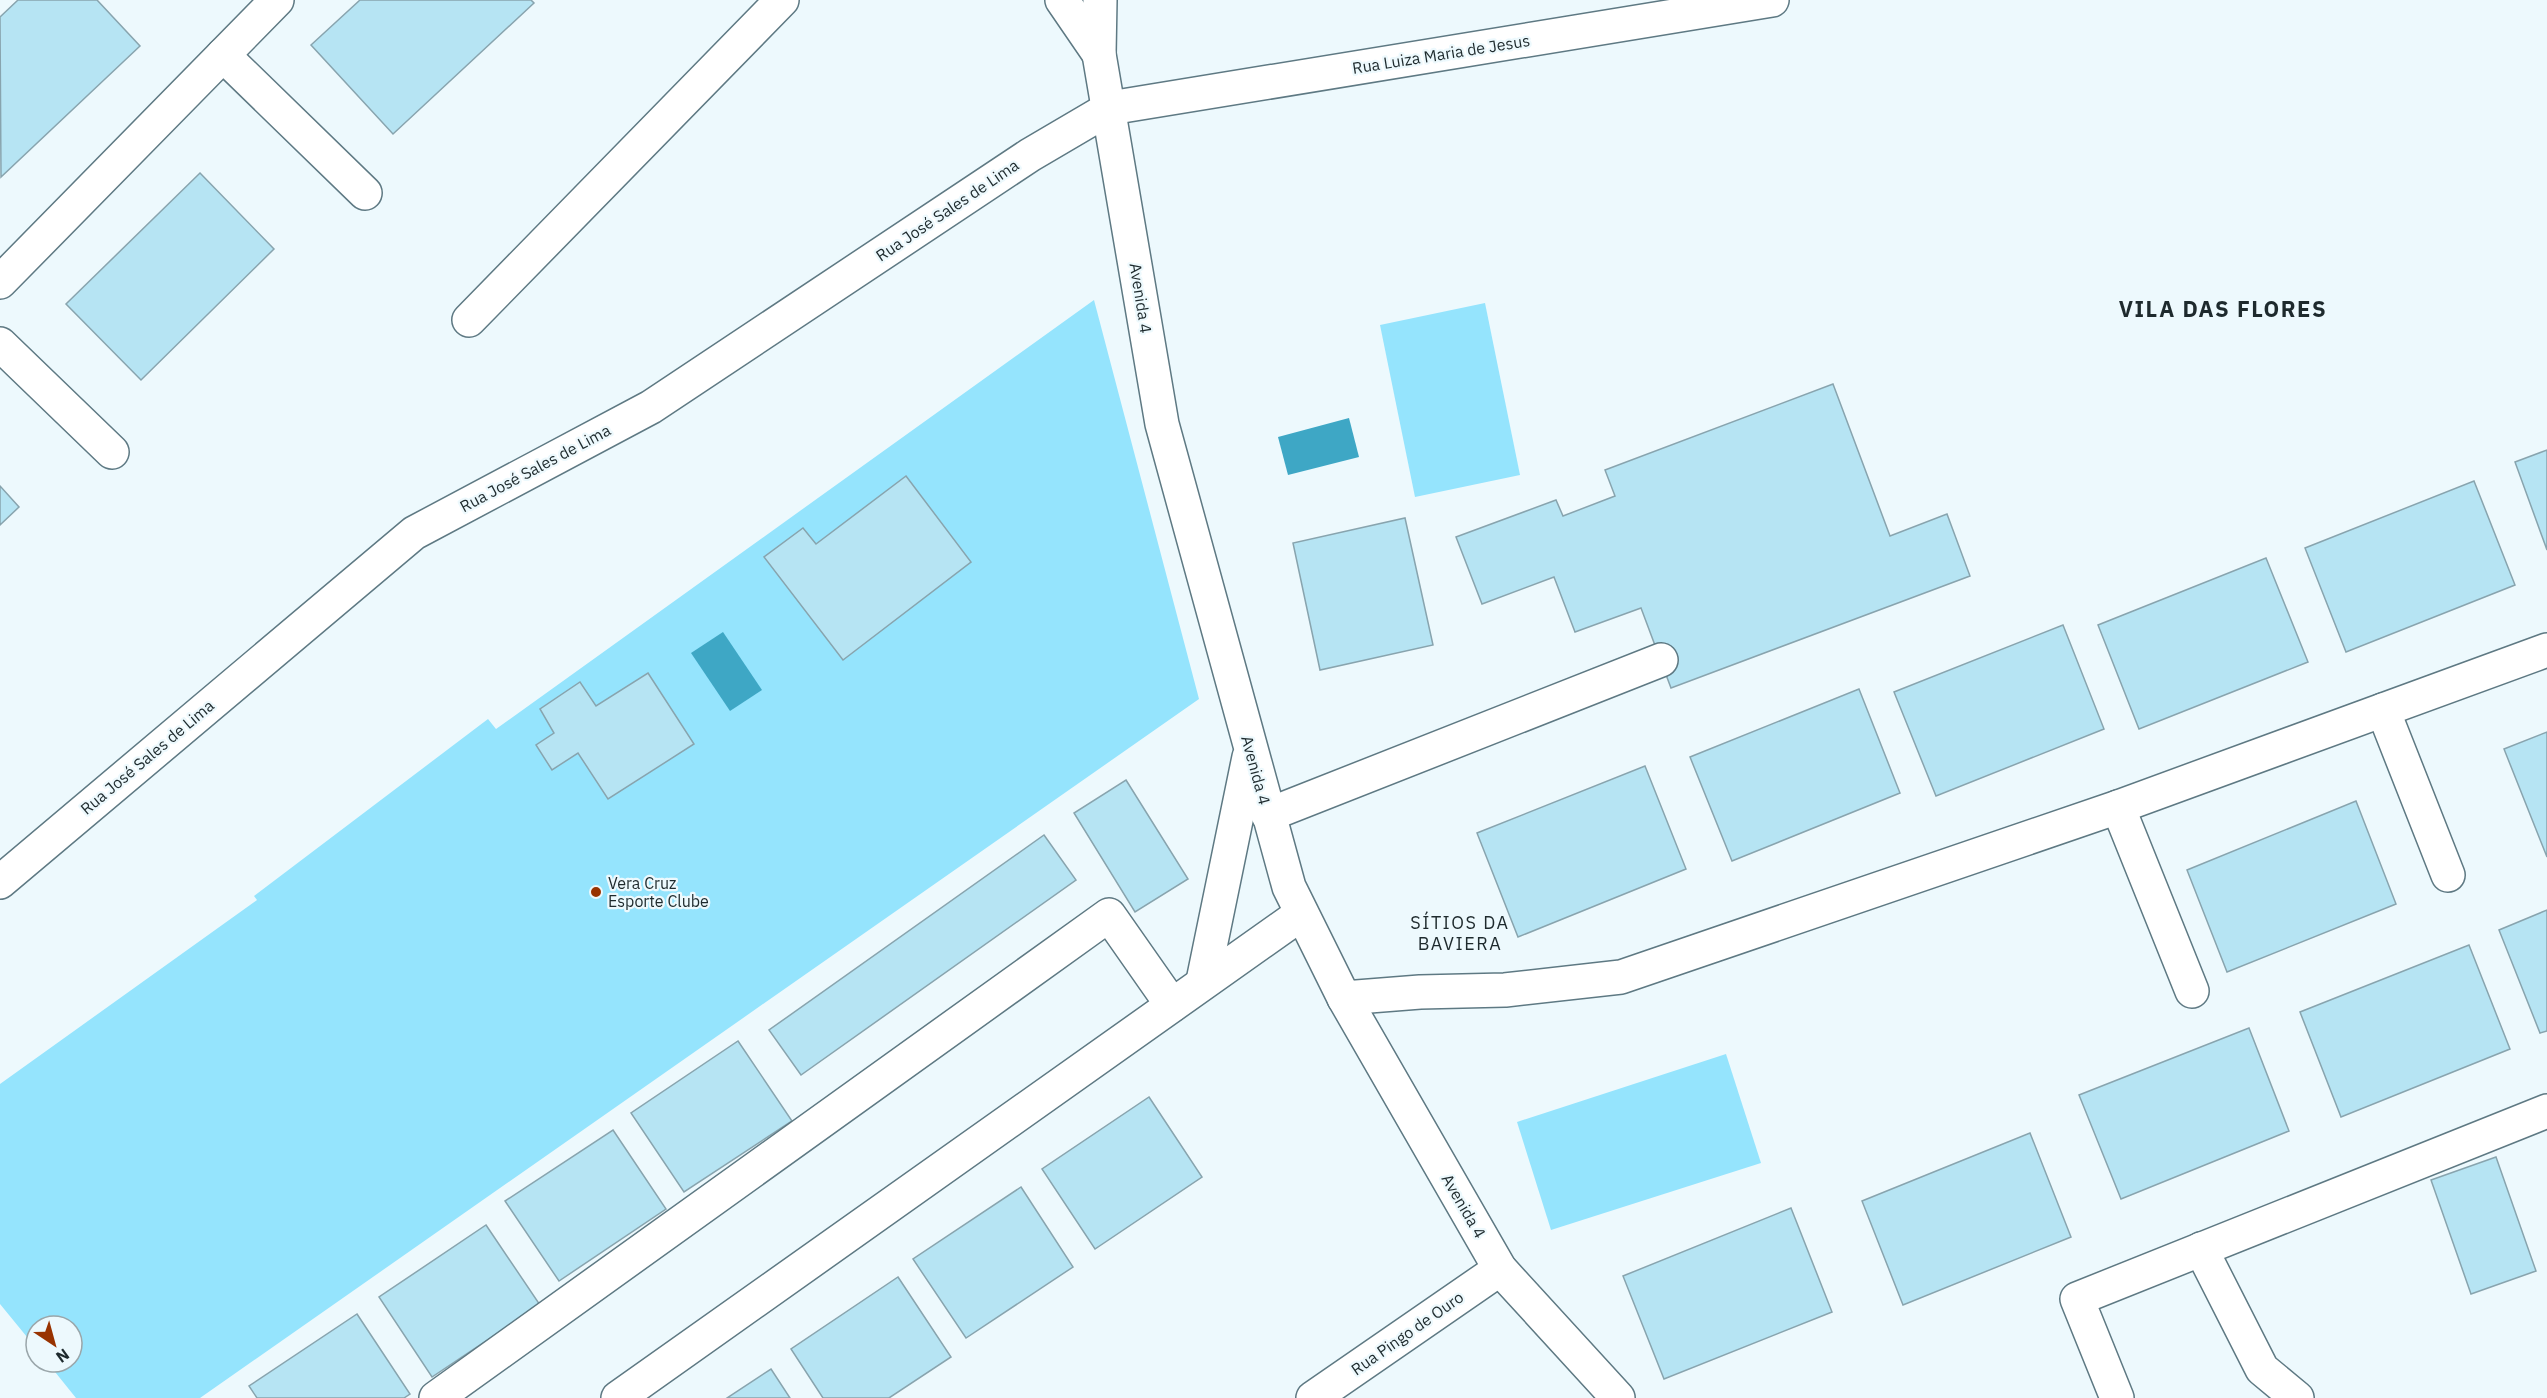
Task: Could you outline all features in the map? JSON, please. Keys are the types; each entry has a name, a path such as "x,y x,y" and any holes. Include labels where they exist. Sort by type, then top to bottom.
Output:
{"street":[{"path":"0,282 277,0"},
{"path":"469,320 782,0"},
{"name":"Avenida 4","path":"1062,0 1099,54"},
{"name":"Avenida 4","path":"1100,0 1099,54 1162,424 1250,752 1289,887 1344,998 1500,1269 1618,1398"},
{"name":"Rua Luiza Maria de Jesus","path":"1110,108 1773,0"},
{"path":"223,55 365,193"},
{"name":"Rua José Sales de Lima","path":"0,882 414,533 651,407 1030,155 1110,108"},
{"path":"0,344 112,452"},
{"path":"1344,998 1420,992 1505,990 1621,977 2118,807 2547,650"},
{"path":"1269,815 1661,660"},
{"path":"2383,710 2448,875"},
{"path":"1203,981 1250,752"},
{"path":"2118,807 2192,991"},
{"path":"618,1398 1203,981 1301,914"},
{"path":"436,1398 1109,915 1172,1005"},
{"path":"2117,1398 2078,1299 2547,1111"},
{"path":"2201,1249 2262,1369 2297,1398"},
{"name":"Rua Pingo de Ouro","path":"1313,1398 1500,1269"}],"shaded area":[{"name":"Vera Cruz Esporte Clube","path":"1094,300 1199,699 200,1398 76,1398 57,1374 84,1374 84,1314 24,1314 24,1333 0,1304 0,1084 257,900 254,896 488,719 496,729"},
{"path":"1485,303 1520,475 1415,497 1380,325"},
{"path":"1349,418 1359,457 1288,475 1278,437"},
{"path":"723,632 762,690 730,711 691,653"},
{"path":"1726,1054 1761,1163 1551,1230 1517,1122"}],"building":[{"path":"18,0 97,0 140,46 1,177 0,17"},
{"path":"360,0 531,0 534,3 393,134 311,45"},
{"path":"200,173 274,249 141,380 66,304"},
{"path":"1833,384 1890,536 1947,514 1970,576 1671,688 1641,608 1575,632 1554,577 1482,604 1456,537 1556,500 1563,516 1615,496 1605,470"},
{"path":"2547,450 2547,550 2515,462"},
{"path":"906,476 971,562 843,660 764,557 803,528 816,544"},
{"path":"2474,481 2515,585 2346,652 2305,548"},
{"path":"0,486 19,507 0,525"},
{"path":"1405,518 1433,645 1320,670 1293,543"},
{"path":"2266,558 2308,662 2139,729 2098,625"},
{"path":"2063,625 2104,729 1936,796 1894,692"},
{"path":"648,673 694,744 608,799 578,753 552,770 536,745 554,733 540,709 580,682 596,706"},
{"path":"1859,689 1900,793 1732,861 1690,757"},
{"path":"2547,732 2547,857 2504,749"},
{"path":"1645,766 1686,869 1518,937 1477,833"},
{"path":"1126,780 1188,879 1135,912 1074,813"},
{"path":"2356,801 2396,904 2227,972 2187,870"},
{"path":"1044,835 1076,880 801,1075 769,1030"},
{"path":"2547,910 2547,1031 2540,1033 2499,930"},
{"path":"2469,945 2510,1049 2341,1117 2300,1012"},
{"path":"2249,1028 2289,1131 2121,1199 2079,1095"},
{"path":"738,1041 792,1121 684,1192 631,1113"},
{"path":"1149,1097 1202,1177 1095,1249 1042,1169"},
{"path":"613,1130 666,1209 559,1281 505,1201"},
{"path":"2030,1133 2071,1237 1903,1305 1862,1201"},
{"path":"2496,1157 2536,1271 2471,1294 2431,1180"},
{"path":"1021,1187 1073,1267 966,1338 913,1259"},
{"path":"1791,1208 1832,1312 1664,1379 1623,1276"},
{"path":"486,1225 540,1305 432,1377 379,1297"},
{"path":"898,1277 951,1357 889,1398 823,1398 791,1349"},
{"path":"357,1314 410,1394 404,1398 257,1398 249,1386"},
{"path":"771,1369 790,1398 727,1398"}],"place":[{"name":"Vera Cruz Esporte Clube","path":"596,892"}],"district":[{"name":"VILA DAS FLORES","path":"2223,309"},
{"name":"SÍTIOS DA BAVIERA","path":"1460,933"}]}
